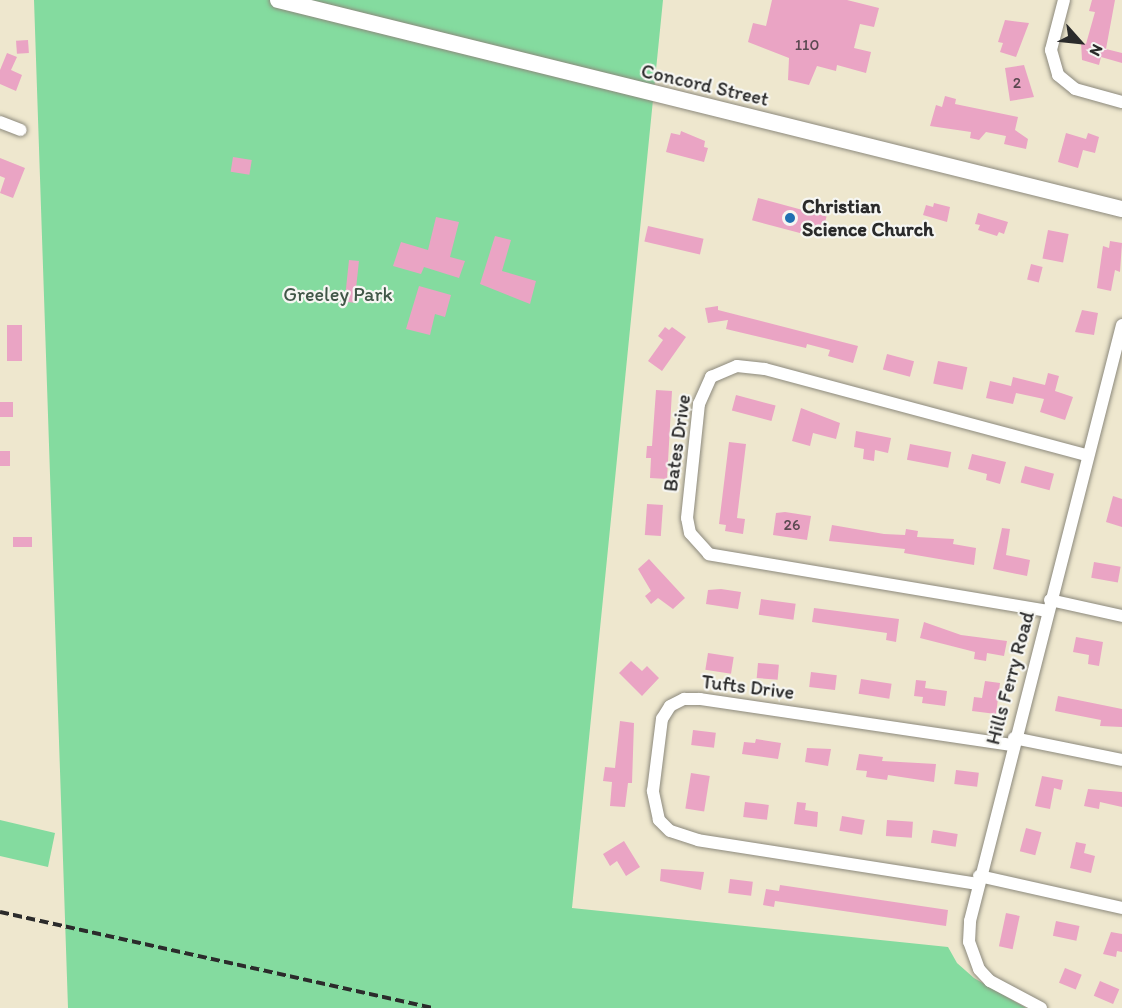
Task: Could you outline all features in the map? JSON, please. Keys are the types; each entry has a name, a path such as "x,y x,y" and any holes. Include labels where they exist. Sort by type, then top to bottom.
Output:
{"main road":[{"name":"Concord Street","path":"278,0 1122,209"}],"street":[{"path":"1064,0 1051,50 1058,75 1075,89 1122,102"},
{"path":"0,122 21,130"},
{"name":"Hills Ferry Road","path":"1041,1008 990,981 972,957 970,921 1013,742 1087,455 1118,354 1122,325"},
{"name":"Bates Drive","path":"1087,455 765,369 737,366 711,376 699,404 687,518 690,533 710,554 1122,616"},
{"name":"Tufts Drive","path":"1122,760 1013,742 700,699 684,699 670,706 662,719 653,791 659,820 670,831 698,840 979,880 1122,908"}],"green space":[{"name":"Greeley Park","path":"34,0 663,0 572,908 948,947 957,963 974,978 1026,1008 68,1008"},
{"path":"0,820 55,833 48,867 0,856"}],"building":[{"path":"772,0 847,0 879,8 874,27 860,24 854,48 871,52 866,73 837,65 836,71 817,66 809,85 788,80 789,58 748,42 753,23 766,26"},
{"path":"1092,0 1115,0 1106,49 1122,53 1122,63 1101,57 1099,65 1082,60 1081,42 1086,44 1095,12 1089,11"},
{"path":"1005,20 1029,23 1016,57 1000,52 1003,43 998,42"},
{"path":"28,40 29,53 17,54 16,41"},
{"path":"7,53 17,57 11,70 22,75 16,91 0,84 0,70"},
{"path":"1024,65 1034,97 1010,101 1005,68"},
{"path":"945,96 956,99 955,104 1018,117 1015,130 1028,139 1026,149 1004,144 1006,136 986,132 979,140 970,138 971,132 930,126 936,105 942,107"},
{"path":"681,131 705,141 704,147 708,148 704,162 666,152 671,133 680,135"},
{"path":"1066,133 1086,139 1088,133 1099,137 1095,153 1083,150 1078,168 1058,162"},
{"path":"233,157 252,160 249,175 231,172"},
{"path":"0,158 25,168 13,198 0,193 5,178 0,176"},
{"name":"Christian Science Church","path":"758,198 827,216 821,239 752,220"},
{"path":"934,203 950,207 947,222 923,215 926,205 933,207"},
{"path":"978,213 1008,222 1004,234 999,232 997,236 978,230 980,225 975,224"},
{"path":"436,217 459,222 450,257 465,261 459,278 424,267 421,274 393,266 401,242 428,250"},
{"path":"648,226 704,239 700,254 644,242"},
{"path":"1048,230 1069,234 1063,262 1042,258"},
{"path":"495,236 511,240 502,271 536,281 530,304 480,284"},
{"path":"1110,241 1122,243 1120,272 1115,270 1111,291 1097,288 1103,246 1109,248"},
{"path":"349,260 359,261 355,303 345,302"},
{"path":"1031,264 1043,267 1039,282 1027,280"},
{"path":"419,286 451,295 445,317 435,314 430,335 406,329"},
{"path":"718,306 718,310 858,346 853,363 828,356 830,350 807,344 806,348 726,329 728,320 708,323 705,308"},
{"path":"1082,310 1098,313 1094,335 1075,332"},
{"path":"7,325 22,325 22,361 7,361"},
{"path":"665,327 669,330 672,327 686,337 662,371 648,361 663,340 658,336"},
{"path":"887,354 914,361 910,377 883,369"},
{"path":"938,361 967,367 963,390 933,383"},
{"path":"1048,373 1059,376 1055,391 1073,397 1065,420 1040,412 1044,399 1016,393 1013,404 986,398 990,381 1011,386 1013,377 1045,385"},
{"path":"656,390 672,391 667,479 650,478 651,458 646,458 647,446 652,446"},
{"path":"736,395 776,406 771,421 732,410"},
{"path":"0,402 13,402 13,417 0,417"},
{"path":"801,408 840,423 836,439 813,433 810,446 792,441"},
{"path":"856,431 891,438 888,453 875,450 874,461 863,459 864,449 854,447"},
{"path":"729,442 746,444 737,518 745,519 743,534 725,531 726,525 719,524"},
{"path":"910,444 951,452 948,468 907,460"},
{"path":"0,451 10,451 10,466 0,466"},
{"path":"972,454 1006,462 1000,484 986,480 987,474 968,469"},
{"path":"1025,466 1054,474 1050,490 1021,482"},
{"path":"1113,496 1122,499 1122,527 1106,522"},
{"path":"647,504 663,505 661,536 645,535"},
{"path":"776,513 811,516 807,540 773,535"},
{"path":"832,525 884,534 905,535 906,529 918,531 917,537 954,539 953,544 976,548 974,565 904,553 905,549 829,541"},
{"path":"1002,528 1010,529 1006,555 1030,560 1027,576 993,569"},
{"path":"13,537 32,537 32,547 13,547"},
{"path":"649,559 685,598 673,609 658,598 651,604 645,596 651,591 638,569"},
{"path":"1094,562 1121,567 1118,582 1091,578"},
{"path":"708,590 741,592 738,609 706,604"},
{"path":"761,599 796,604 793,620 759,615"},
{"path":"814,608 899,619 896,642 886,640 887,633 812,622"},
{"path":"924,622 961,635 1007,641 1004,656 987,653 986,661 974,659 975,652 920,638"},
{"path":"1076,637 1103,642 1099,666 1088,664 1089,655 1073,652"},
{"path":"708,653 734,657 731,674 705,670"},
{"path":"631,661 642,671 647,666 659,678 642,696 619,673"},
{"path":"758,663 779,665 778,680 757,678"},
{"path":"811,672 837,675 835,690 809,687"},
{"path":"861,679 892,684 889,699 859,694"},
{"path":"916,680 926,681 925,688 947,691 945,706 922,703 923,697 914,696"},
{"path":"985,681 1000,683 996,714 972,711 974,697 982,698"},
{"path":"1058,696 1122,709 1122,727 1100,726 1101,720 1055,711"},
{"path":"620,721 634,723 632,783 628,783 625,807 610,806 612,782 603,781 605,767 615,768"},
{"path":"693,730 716,733 714,748 691,745"},
{"path":"756,739 781,743 778,759 742,754 744,742 755,743"},
{"path":"807,748 831,749 828,766 805,762"},
{"path":"859,754 883,757 882,761 936,764 934,782 888,775 887,780 866,777 867,771 856,770"},
{"path":"956,770 979,773 977,787 954,784"},
{"path":"691,773 710,776 704,812 685,809"},
{"path":"1042,776 1063,780 1061,790 1054,788 1050,809 1035,806"},
{"path":"1088,789 1122,792 1122,807 1100,802 1099,809 1084,806"},
{"path":"745,802 769,805 767,820 743,817"},
{"path":"797,802 806,803 805,810 818,812 817,827 794,824"},
{"path":"842,816 865,820 862,835 839,831"},
{"path":"887,820 913,822 912,838 886,836"},
{"path":"1026,828 1041,832 1035,855 1020,851"},
{"path":"933,830 958,834 956,847 931,843"},
{"path":"624,841 640,867 626,876 617,861 610,866 603,854"},
{"path":"1076,842 1086,844 1084,853 1095,856 1091,873 1070,868"},
{"path":"661,869 704,872 701,890 660,881"},
{"path":"730,879 753,882 751,896 728,893"},
{"path":"780,885 948,910 946,926 775,901 774,907 763,905 766,889 779,891"},
{"path":"1006,913 1020,916 1013,949 999,946"},
{"path":"1056,921 1079,926 1076,941 1053,936"},
{"path":"1111,932 1122,934 1122,952 1117,951 1116,957 1103,954"},
{"path":"1065,968 1082,975 1076,990 1059,983"},
{"path":"1100,981 1119,989 1113,1004 1094,996"}],"railway":[{"path":"0,912 432,1008"}],"place":[{"name":"Christian Science Church","path":"790,218"}]}
